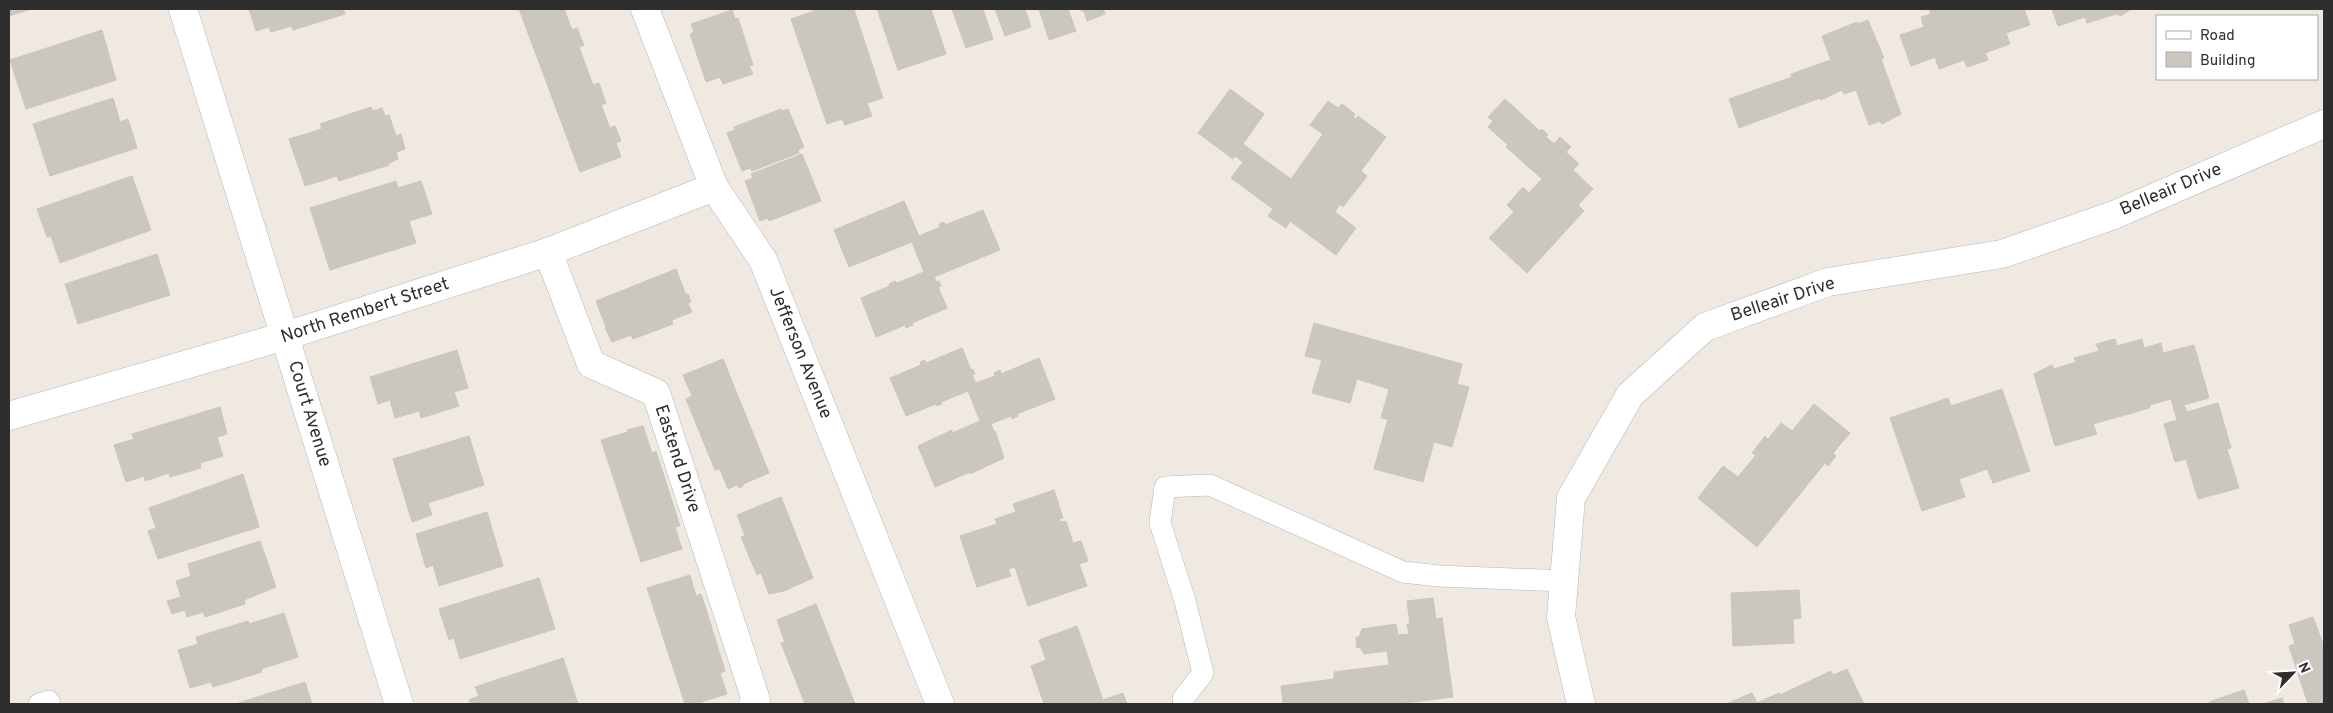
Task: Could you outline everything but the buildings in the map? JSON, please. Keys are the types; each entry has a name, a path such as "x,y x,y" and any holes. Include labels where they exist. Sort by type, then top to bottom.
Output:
{"street":[{"name":"Court Avenue","path":"183,9 399,704"},
{"name":"Jefferson Avenue","path":"645,9 714,187 763,260 940,704"},
{"name":"Belleair Drive","path":"1581,704 1561,617 1571,498 1630,395 1705,326 1828,282 2002,254 2114,215 2324,124"},
{"name":"North Rembert Street","path":"9,416 286,336 548,252 714,187"},
{"name":"Eastend Drive","path":"548,252 591,364 656,393 756,700 753,704"}],"lane":[{"path":"1183,699 1203,673 1185,601 1160,522 1165,487 1210,485 1403,572 1439,576 1565,581"},
{"path":"39,704 49,701 50,704"}]}
